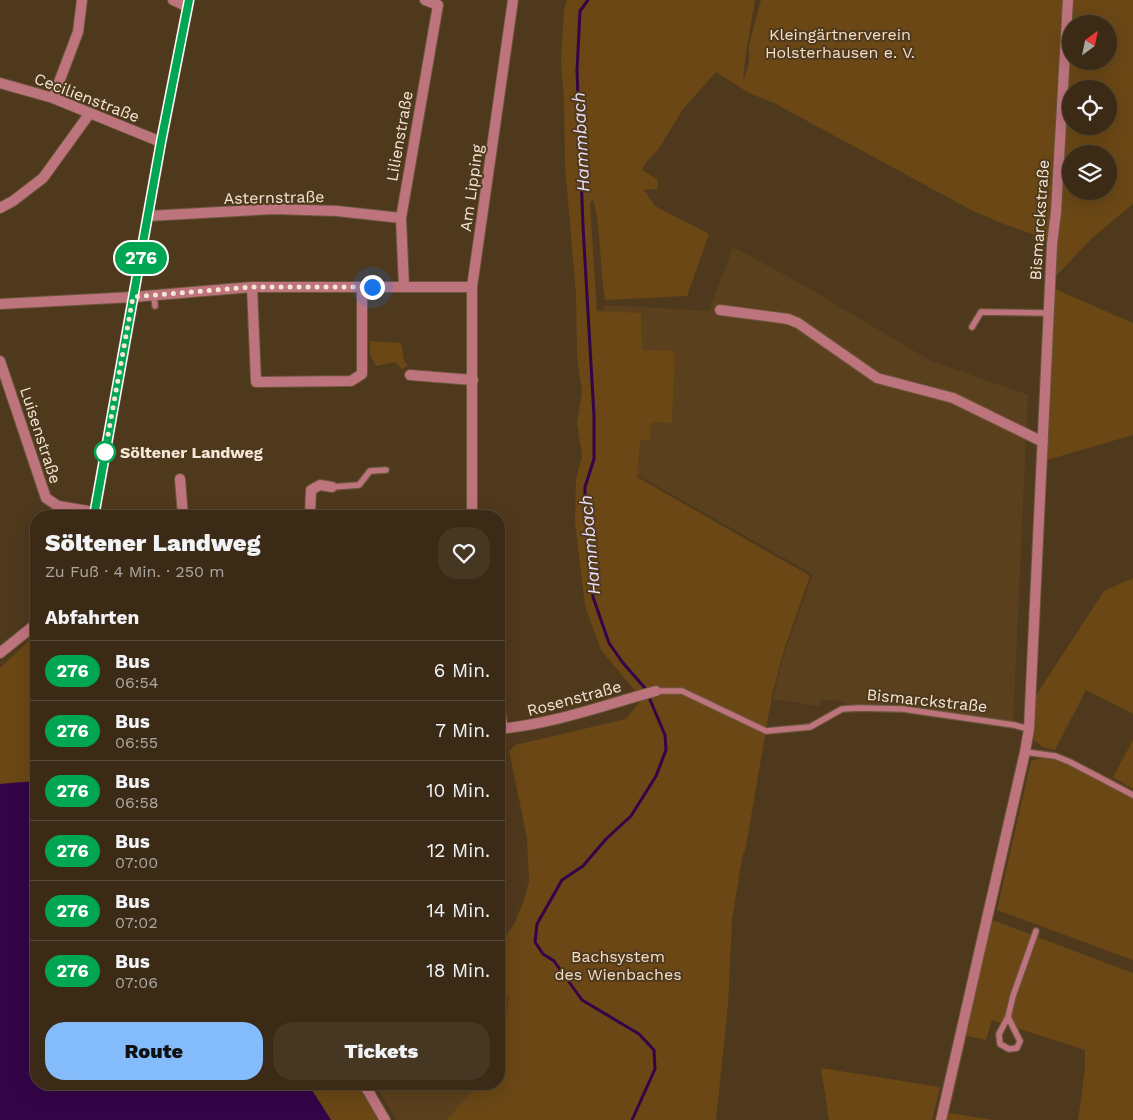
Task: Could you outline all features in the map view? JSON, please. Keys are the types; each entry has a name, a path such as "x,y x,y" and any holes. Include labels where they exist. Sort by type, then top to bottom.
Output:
{"street":[{"path":"53,98 78,32 82,0"},
{"path":"95,510 188,3 174,0"},
{"name":"Lilienstraße","path":"404,286 401,218 438,5 425,0"},
{"name":"Am Lipping","path":"472,510 472,287 513,0"},
{"name":"Bismarckstraße","path":"941,1120 1025,752 1028,729 1052,244 1056,212 1068,0"},
{"name":"Cecilienstraße","path":"0,83 53,98 161,142"},
{"path":"0,208 14,201 43,178 90,113"},
{"name":"Asternstraße","path":"148,216 274,209 337,211 401,218"},
{"path":"0,304 133,297 154,301 252,287 472,287"},
{"path":"252,287 256,382 351,381 362,374 362,287"},
{"path":"720,310 793,321 877,378 953,398 1043,442"},
{"name":"Luisenstraße","path":"0,361 4,384 46,498 58,506 76,510"},
{"path":"410,375 472,380"},
{"path":"180,479 182,510"},
{"path":"310,510 311,490 320,485 332,487"},
{"path":"0,652 30,629"},
{"name":"Rosenstraße","path":"505,729 524,727 656,691"},
{"path":"368,1090 385,1120"}],"lane":[{"path":"972,327 981,312 1049,313"},
{"path":"332,487 359,485 370,471 386,470"},
{"name":"Bismarckstraße","path":"656,691 682,691 766,731 810,727 842,709 860,708 903,710 1014,725 1028,729"},
{"path":"1025,752 1055,756 1133,795"},
{"path":"1008,1017 1020,1041 1017,1048 1009,1049 1000,1044 999,1034 1008,1017 1013,996 1036,931"}],"shaded area":[{"path":"733,247 803,285 931,361 1028,395 1013,722 882,704 844,705 845,702 825,699 821,700 820,706 773,699 783,657 813,574 604,456 602,321 605,305 709,311"},
{"path":"30,782 30,1090 312,1090 331,1120 0,1120 0,784"},
{"path":"505,995 509,995 505,1022"},
{"path":"380,1090 482,1090 464,1120 397,1120"}],"green space":[{"name":"Bachsystem des Wienbaches","path":"567,0 755,0 743,82 749,64 749,45 761,0 1133,0 1133,204 1092,238 1056,276 1056,242 975,212 774,103 749,93 716,72 683,109 658,150 647,161 642,170 658,180 657,189 644,190 655,206 709,234 687,296 605,300 598,224 593,199 590,203 597,311 641,313 642,350 675,351 672,423 651,422 650,440 640,440 637,477 810,576 783,653 772,695 745,852 743,852 732,920 728,1005 716,1120 447,1120 475,1090 505,1090 505,1022 509,996 505,995 505,937 514,924 529,882 527,838 509,751 515,745 626,719 642,699 601,650 585,606 575,522 576,479 582,456 577,423 582,392 577,356 576,294 565,165 561,61 564,10"},
{"path":"1055,289 1133,323 1133,435 1047,460"},
{"path":"370,341 401,343 404,361 408,365 402,369 395,362 376,366 370,354"},
{"path":"1133,578 1133,714 1086,690 1055,750 1043,747 1034,740 1035,697 1104,591"},
{"path":"30,640 30,782 0,784 0,668"},
{"path":"1133,740 1133,789 1113,777"},
{"path":"1041,758 1065,762 1077,767 1133,799 1133,960 997,910 1031,761"},
{"path":"995,920 1133,973 1133,1120 1078,1120 1085,1069 1085,1050 992,1020 986,1040 967,1036 949,1113 994,1120 945,1120 991,923"},
{"path":"821,1068 940,1087 932,1120 829,1120"},
{"path":"312,1090 361,1090 379,1120 331,1120"}],"waterway":[{"name":"Hammbach","path":"588,0 580,11 577,71 583,226 594,416 594,459 585,487 593,597 609,643 623,663 645,688 665,735 666,750 656,776 631,816 606,839 583,866 562,880 537,924 535,942 543,954 554,961 582,1000 639,1034 654,1050 655,1069 632,1120"}],"bus line":[{"name":"276","path":"95,510 161,142 189,0"}],"place":[{"name":"Söltener Landweg","path":"105,452"}],"route":[{"path":"105,452 133,297 252,287 372,287"}],"park label":[{"name":"Kleingärtnerverein Holsterhausen e. V.","path":"840,43"}]}
